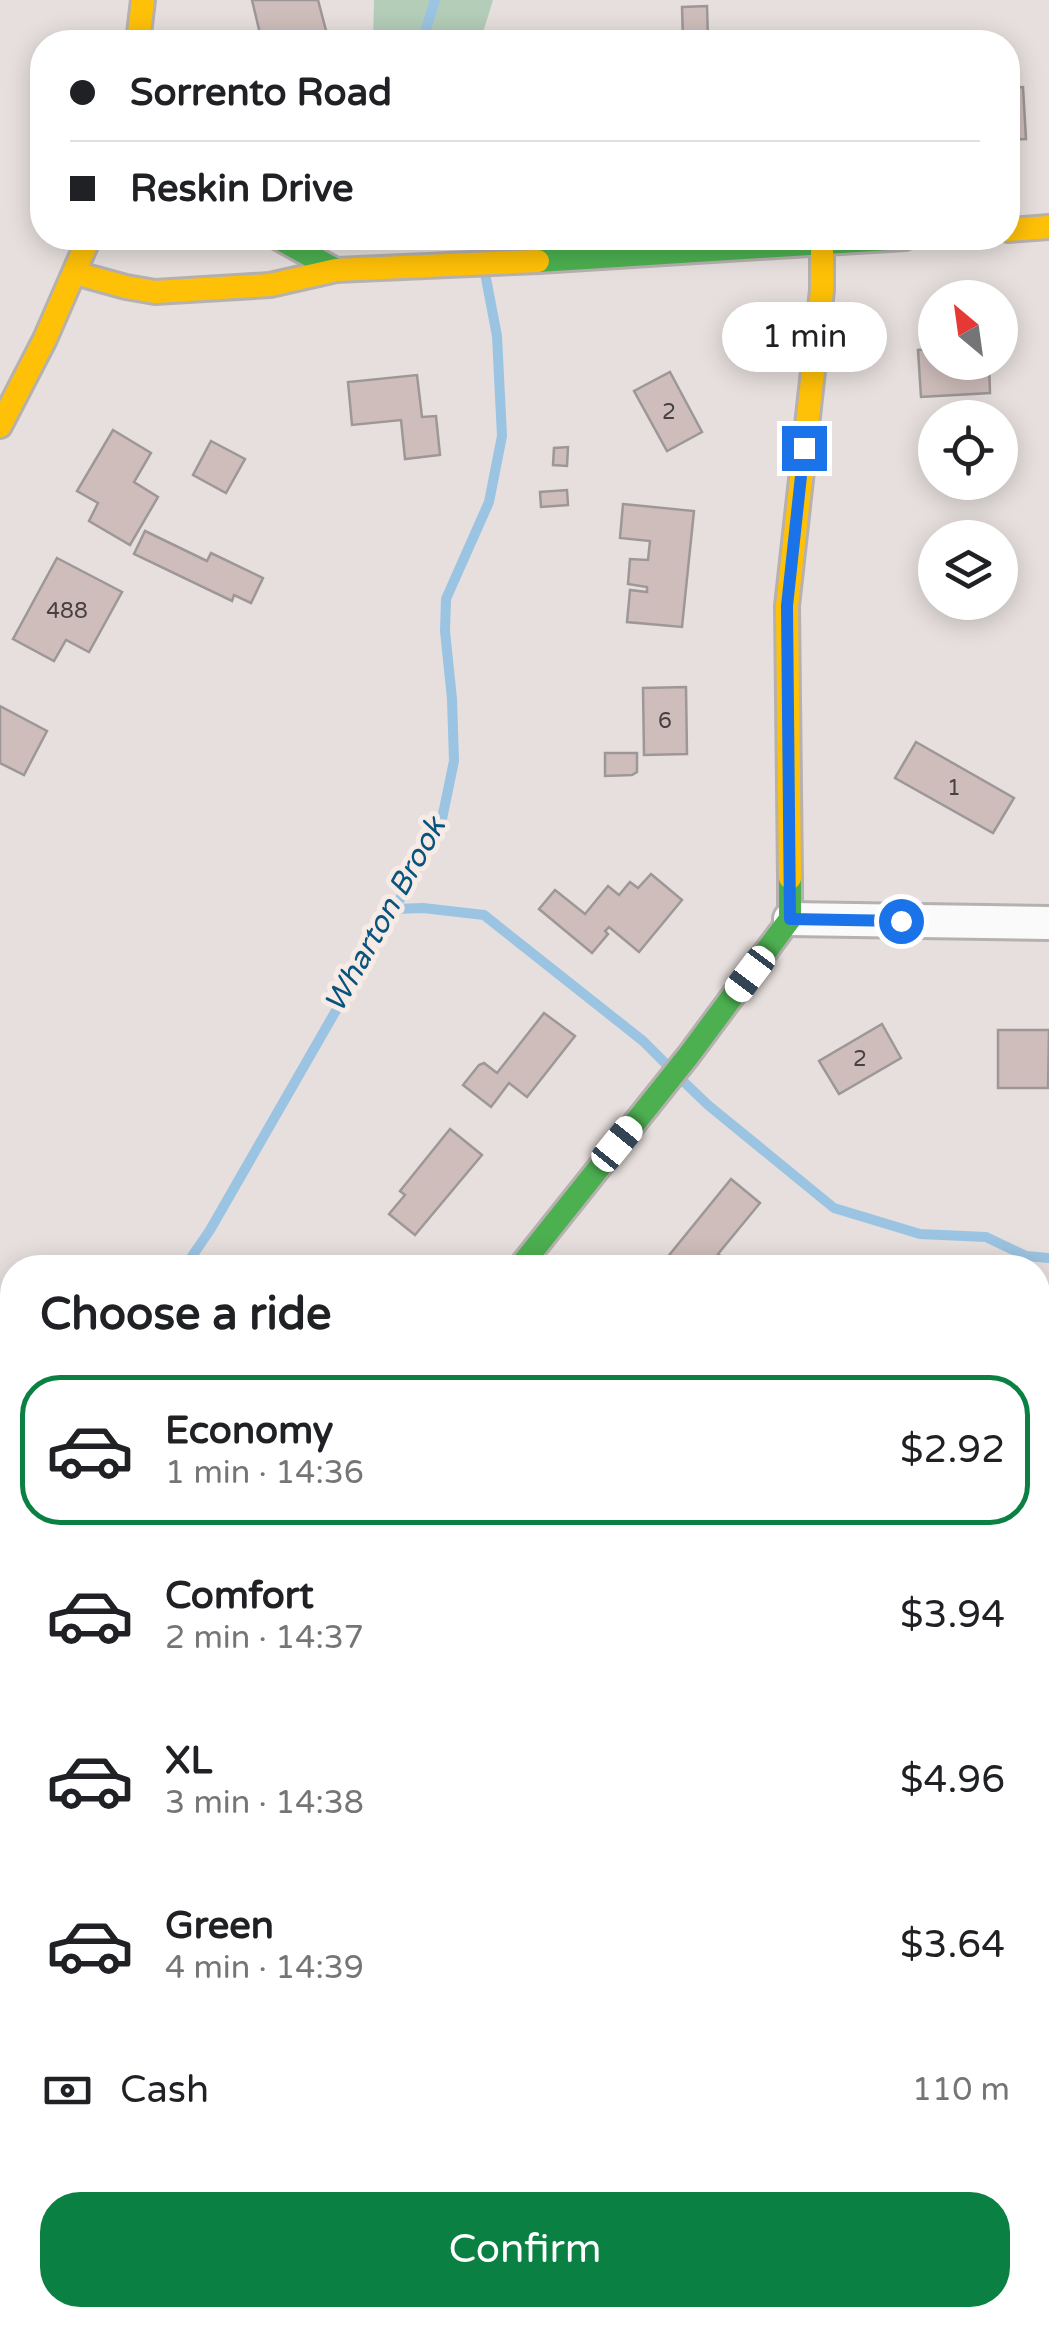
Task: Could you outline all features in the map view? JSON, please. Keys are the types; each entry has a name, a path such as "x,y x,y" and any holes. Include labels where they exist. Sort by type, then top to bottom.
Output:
{"main road":[{"path":"139,30 143,0"},
{"path":"1020,229 1049,227"},
{"path":"0,426 84,250"},
{"path":"300,250 336,270"},
{"path":"75,274 155,292 270,285 336,270 724,250"},
{"path":"529,1255 689,1055 790,919 787,606 822,290 822,250"}],"street":[{"path":"790,919 1049,923"}],"green space":[{"path":"374,0 493,0 484,30 373,30"}],"building":[{"path":"252,0 318,0 326,30 259,30"},
{"path":"707,6 708,30 683,30 682,7"},
{"path":"1023,87 1026,139 1020,139"},
{"path":"670,372 702,432 667,451 634,391"},
{"path":"417,375 422,417 436,416 440,455 405,459 401,420 352,425 348,382"},
{"path":"920,380 990,380 990,393 921,397"},
{"path":"113,430 151,453 134,482 158,497 130,545 89,521 98,503 77,491"},
{"path":"211,441 245,459 226,493 193,475"},
{"path":"568,447 567,466 553,465 554,448"},
{"path":"567,490 568,505 541,507 540,492"},
{"path":"623,504 694,511 682,627 627,622 630,590 647,592 647,587 628,584 630,559 648,560 650,541 620,538"},
{"path":"145,531 207,561 211,553 263,578 251,603 234,595 232,601 134,554"},
{"path":"57,558 122,592 89,652 66,640 54,661 13,639"},
{"path":"686,687 687,754 644,755 643,688"},
{"path":"0,706 47,731 24,775 0,763"},
{"path":"916,742 1014,798 993,833 895,778"},
{"path":"605,753 637,753 637,772 605,776"},
{"path":"651,874 682,900 639,952 609,927 592,953 539,909 555,890 585,914 608,886 619,895 630,882 638,888"},
{"path":"544,1013 575,1036 527,1097 509,1083 491,1107 463,1085 484,1063 497,1073"},
{"path":"882,1024 901,1058 839,1094 819,1061"},
{"path":"998,1030 1049,1030 1048,1088 998,1088"},
{"path":"450,1129 482,1155 415,1235 389,1214 405,1195 400,1191"},
{"path":"731,1179 760,1203 719,1255 669,1255"}],"waterway":[{"name":"Wharton Brook","path":"426,30 435,0"},
{"name":"Wharton Brook","path":"193,1255 416,871 442,819 454,761 446,599 489,502 502,436 497,336 485,273"},
{"path":"394,909 484,915 643,1041 668,1066"},
{"path":"684,1082 834,1208 920,1234 986,1237 1024,1255"}],"traffic: fast":[{"path":"300,250 336,270"},
{"path":"538,261 714,250"},
{"path":"529,1255 689,1055 790,919 790,878"}],"traffic: slow":[{"path":"139,30 143,0"},
{"path":"1020,229 1049,227"},
{"path":"0,426 45,339 84,250"},
{"path":"790,878 787,606 822,290 822,250"},
{"path":"75,273 155,292 270,285 336,270 538,261"}],"route":[{"path":"804,448 787,606 790,919 901,921"}]}
